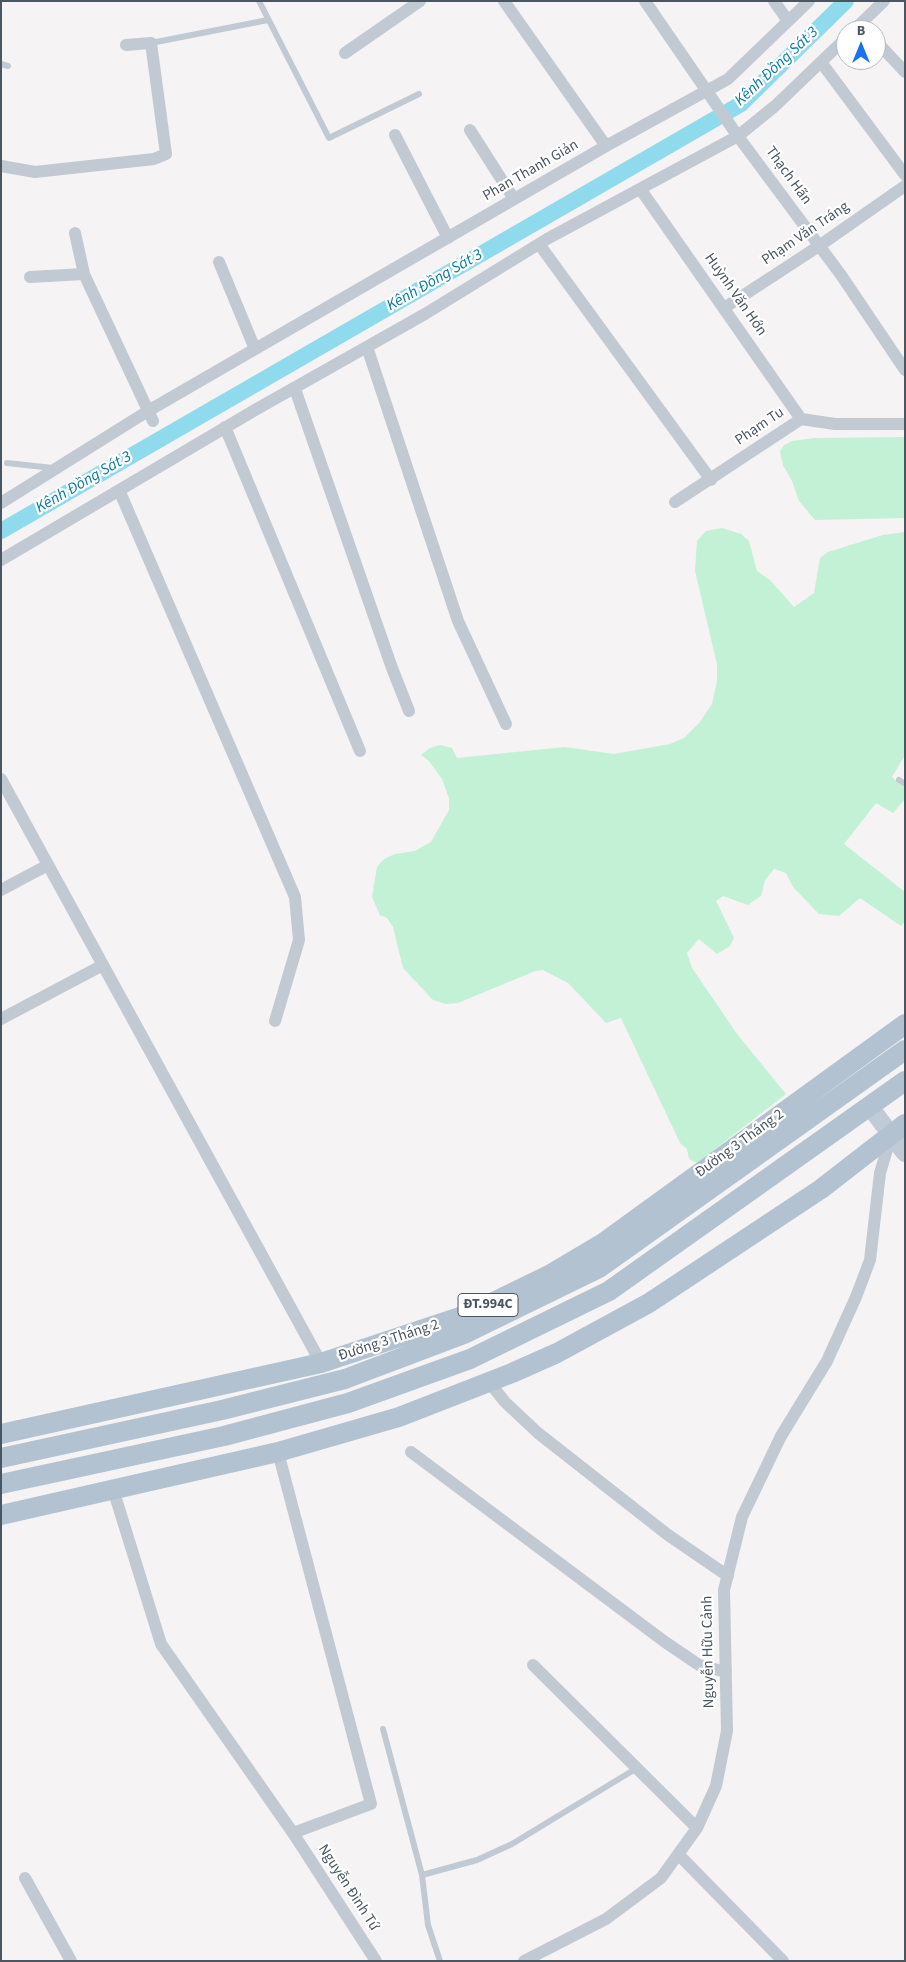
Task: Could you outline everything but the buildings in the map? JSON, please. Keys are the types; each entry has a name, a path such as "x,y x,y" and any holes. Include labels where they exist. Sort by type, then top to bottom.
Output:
{"main road":[{"name":"Đường 3 Tháng 2","path":"1,1434 321,1363 469,1314 549,1275 603,1243 905,1024"},
{"name":"Đường 3 Tháng 2","path":"1,1458 222,1410 345,1379 464,1334 599,1268 855,1088 905,1050"},
{"path":"841,1070 870,1107"},
{"name":"ĐT.994C","path":"1,1484 224,1436 348,1403 470,1359 609,1291 905,1081"},
{"path":"1,1515 278,1452 371,1426 489,1382 557,1353 648,1303 821,1189 898,1129"}],"street":[{"path":"345,53 420,1"},
{"path":"504,1 606,146"},
{"name":"Thạch Hãn","path":"645,1 706,91 819,246 905,370"},
{"path":"774,1 788,21"},
{"name":"Phan Thanh Giản","path":"1,503 55,468 150,416 255,350 606,146 728,79 809,1"},
{"path":"867,20 884,1"},
{"path":"1,166 35,172 154,159 166,154 150,43 126,45"},
{"path":"1,560 225,427 367,347 539,244 641,190 738,135 775,106 836,47"},
{"path":"886,52 905,72"},
{"path":"820,62 905,175"},
{"path":"470,130 514,200"},
{"path":"395,135 448,238"},
{"name":"Phạm Văn Tráng","path":"724,308 819,246 905,186"},
{"name":"Huỳnh Văn Hớn","path":"641,190 801,419"},
{"path":"75,233 84,274 150,416"},
{"path":"539,244 711,480"},
{"path":"219,262 255,350"},
{"path":"30,277 84,274"},
{"path":"367,347 458,621 506,724"},
{"path":"295,388 392,668 409,711"},
{"name":"Phạm Tu","path":"675,502 801,419 835,424 905,424"},
{"path":"225,427 360,751"},
{"path":"119,490 295,897 299,940 275,1021"},
{"path":"1,779 321,1363"},
{"path":"1,890 48,864"},
{"path":"1,1020 103,965"},
{"path":"870,1107 898,1129 905,1153"},
{"name":"Nguyễn Hữu Cảnh","path":"524,1961 606,1919 661,1878 698,1828 716,1786 727,1731 724,1590 742,1517 781,1436 827,1361 856,1297 870,1260 880,1173 898,1129"},
{"path":"489,1382 505,1402 538,1433 668,1535 728,1576"},
{"path":"278,1452 371,1804 294,1833"},
{"path":"411,1452 665,1642 699,1665 726,1672"},
{"name":"Nguyễn Đình Tứ","path":"113,1489 161,1644 294,1833 376,1961"},
{"path":"533,1665 698,1828"},
{"path":"678,1854 783,1961"},
{"path":"25,1878 71,1961"}],"lane":[{"path":"259,1 329,138 420,94"},
{"path":"150,43 268,20"},
{"path":"7,463 55,468"},
{"path":"383,1729 422,1875 428,1925 440,1961"},
{"path":"422,1875 478,1860 512,1844 638,1768"}],"green space":[{"path":"905,437 905,518 815,520 799,501 792,481 783,465 780,451 784,445 792,441 815,438"},
{"path":"722,528 741,534 749,541 757,571 770,580 794,607 814,593 820,558 828,552 883,535 905,532 905,755 892,777 905,789 905,799 893,813 876,803 844,844 905,892 905,921 901,926 860,898 839,916 819,914 793,887 786,873 774,869 765,880 761,896 748,905 723,896 716,901 734,938 730,946 717,954 699,939 687,953 692,968 737,1034 786,1094 697,1163 689,1159 687,1149 680,1143 621,1018 606,1023 568,983 543,970 535,971 458,1003 446,1004 433,1000 403,968 393,927 387,918 380,915 372,897 377,867 384,859 395,854 415,851 431,842 449,810 449,798 442,779 428,760 421,755 430,748 440,745 452,748 457,758 565,747 614,754 670,744 684,738 699,723 712,704 717,681 717,664 695,571 697,541 706,531"}],"waterway":[{"name":"Kênh Đồng Sát 3","path":"1,531 741,104 846,1"}]}
